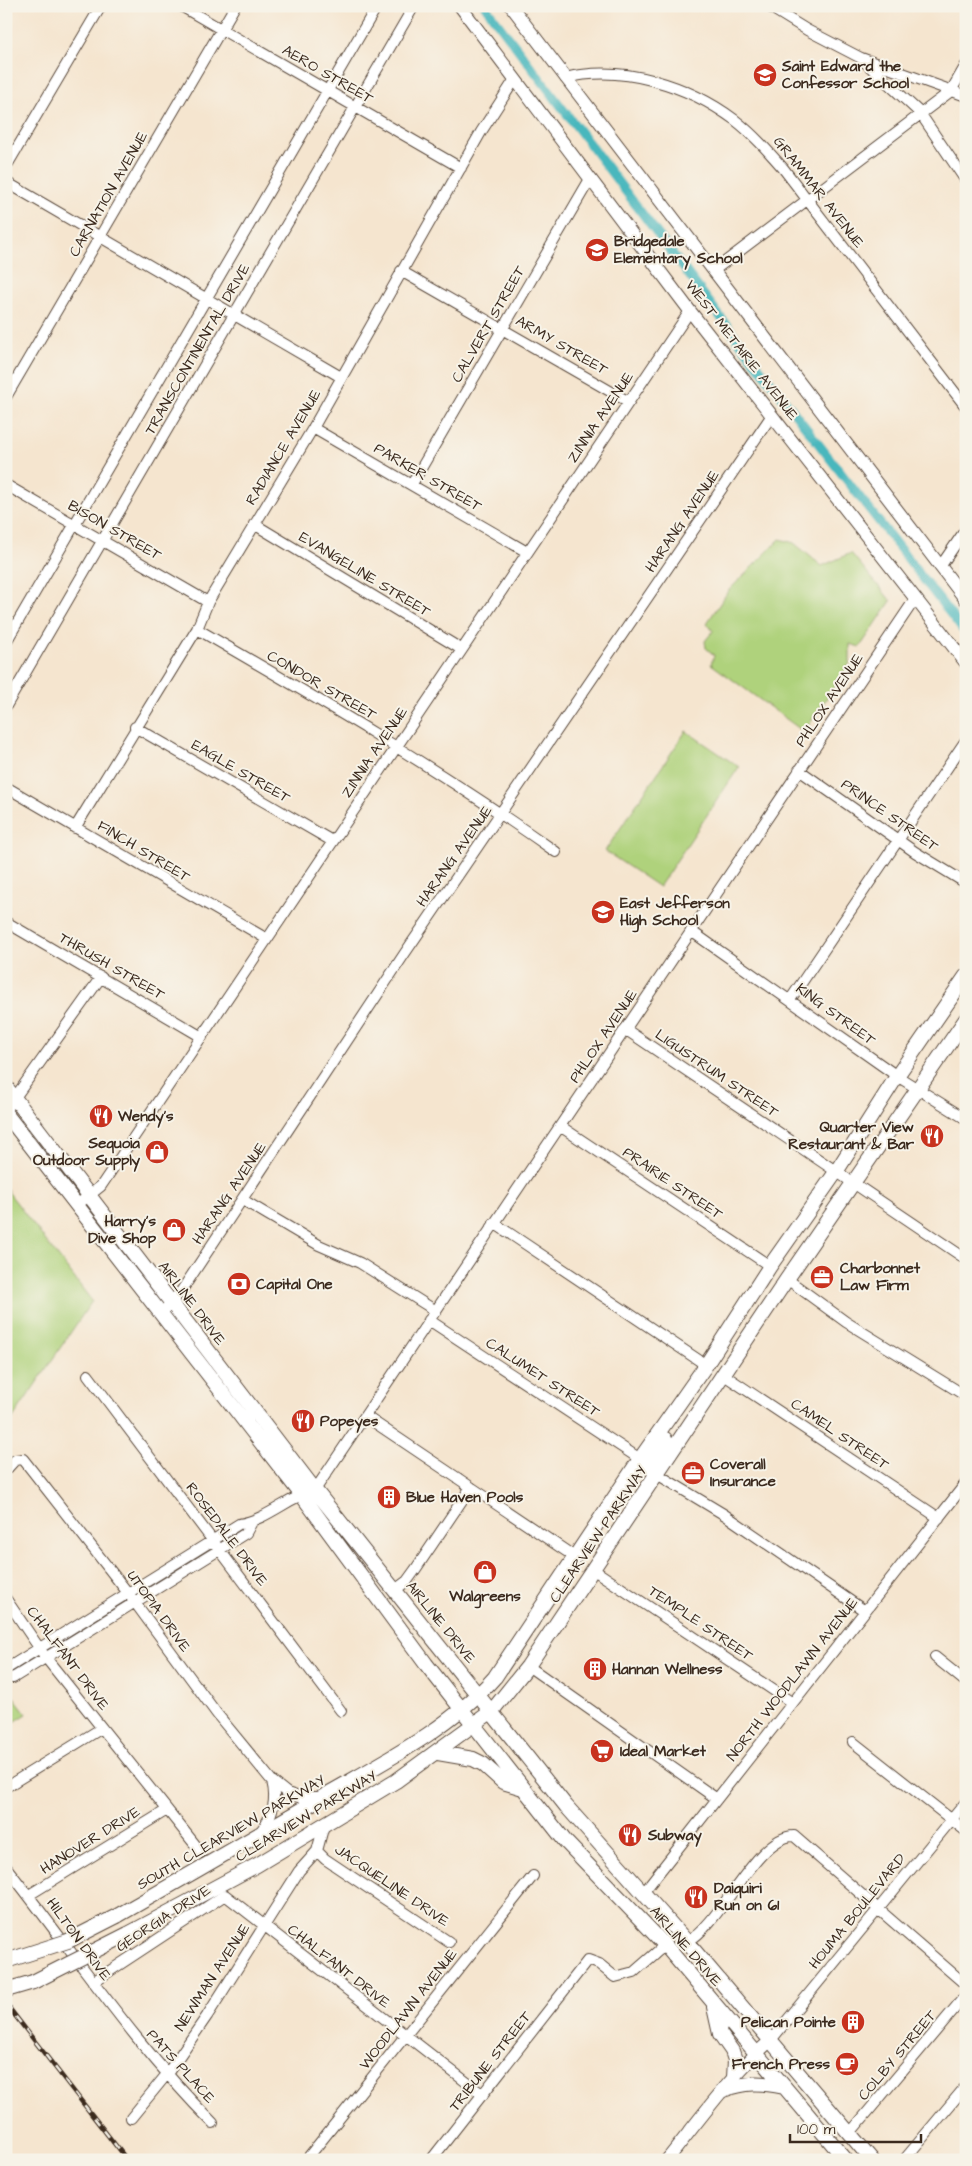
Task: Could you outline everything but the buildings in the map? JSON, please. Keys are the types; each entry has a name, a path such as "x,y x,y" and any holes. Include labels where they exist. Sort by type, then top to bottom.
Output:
{"highway":[{"name":"CLEARVIEW PARKWAY","path":"461,1709 479,1695 495,1676 770,1266 836,1172 896,1076 963,984"},
{"name":"CLEARVIEW PARKWAY","path":"33,1982 257,1865 438,1753 492,1711 528,1666 594,1570 853,1182 966,1019"},
{"name":"AIRLINE DRIVE","path":"6,1087 315,1490 566,1806 687,1942 872,2160"},
{"name":"AIRLINE DRIVE","path":"6,1112 301,1494 426,1664 565,1841 665,1945 846,2160"},
{"path":"657,1474 650,1467 651,1460 692,1398 696,1379"},
{"name":"SOUTH CLEARVIEW PARKWAY","path":"6,1961 68,1941 117,1916 258,1837 428,1734 461,1709"},
{"path":"438,1753 473,1759 483,1764 503,1782 523,1788"},
{"path":"617,1894 624,1891 647,1898"},
{"path":"6,1985 33,1982"},
{"path":"6,1990 33,1982"},
{"path":"714,2003 720,2034 736,2060 734,2078"},
{"path":"723,2090 743,2083 761,2082 784,2087"}],"main road":[{"name":"WEST METAIRIE AVENUE","path":"460,6 690,311 966,663"},
{"name":"WEST METAIRIE AVENUE","path":"510,6 966,600"},
{"path":"667,2160 723,2090 771,2040"}],"street":[{"path":"6,167 101,6"},
{"name":"AERO STREET","path":"181,6 460,168"},
{"name":"CARNATION AVENUE","path":"6,397 235,6"},
{"name":"TRANSCONTINENTAL DRIVE","path":"6,642 377,6"},
{"name":"TRANSCONTINENTAL DRIVE","path":"6,706 414,6"},
{"path":"768,6 861,58 966,96"},
{"path":"861,58 920,113 966,181"},
{"path":"713,271 951,90 966,65"},
{"name":"GRAMMAR AVENUE","path":"565,78 587,73 618,74 680,89 735,120 759,141 807,199 966,407"},
{"name":"RADIANCE AVENUE","path":"75,828 135,727 197,629 208,602 313,428 460,168 515,80"},
{"name":"CALVERT STREET","path":"412,484 590,179"},
{"path":"6,182 341,378"},
{"name":"ARMY STREET","path":"401,271 629,402"},
{"name":"ZINNIA AVENUE","path":"77,1205 101,1186 690,311"},
{"name":"HARANG AVENUE","path":"161,1314 172,1304 243,1200 405,953 502,814 772,415"},
{"name":"PARKER STREET","path":"313,428 527,552"},
{"name":"BISON STREET","path":"6,485 208,602"},
{"name":"EVANGELINE STREET","path":"254,524 461,649"},
{"path":"940,566 966,529"},
{"name":"PHLOX AVENUE","path":"315,1490 915,599"},
{"name":"CONDOR STREET","path":"197,629 397,745 556,852"},
{"name":"EAGLE STREET","path":"135,727 332,841"},
{"path":"790,1000 966,740"},
{"name":"PRINCE STREET","path":"799,770 898,839 966,883"},
{"name":"FINCH STREET","path":"6,787 267,939"},
{"name":"THRUSH STREET","path":"6,922 202,1036"},
{"name":"KING STREET","path":"691,931 896,1076 919,1088 966,1119"},
{"path":"6,1112 101,977"},
{"name":"LIGUSTRUM STREET","path":"625,1029 966,1259"},
{"name":"PRAIRIE STREET","path":"560,1126 770,1266"},
{"path":"243,1200 319,1245 360,1263 436,1311"},
{"path":"494,1223 706,1364"},
{"path":"787,1280 846,1322 966,1396"},
{"name":"CALUMET STREET","path":"429,1320 640,1459"},
{"name":"ROSEDALE DRIVE","path":"88,1375 341,1711"},
{"name":"CAMEL STREET","path":"724,1375 939,1518"},
{"path":"365,1416 575,1557"},
{"name":"UTOPIA DRIVE","path":"6,1470 15,1460 23,1459 128,1593 217,1714 272,1781 287,1793 299,1797 323,1797"},
{"path":"657,1474 725,1515 865,1611"},
{"name":"NORTH WOODLAWN AVENUE","path":"647,1898 717,1799 791,1702 966,1484"},
{"path":"395,1590 410,1576 471,1487"},
{"path":"6,1669 239,1524 252,1522 301,1494 315,1490"},
{"path":"6,1677 13,1678 246,1533 252,1522"},
{"name":"TEMPLE STREET","path":"594,1570 791,1702"},
{"name":"CHALFANT DRIVE","path":"6,1599 46,1658 201,1852"},
{"path":"935,1656 966,1682"},
{"path":"528,1666 717,1799"},
{"path":"6,1787 102,1728"},
{"path":"853,1742 966,1831"},
{"path":"258,1837 273,1810 275,1791 272,1781"},
{"name":"HOUMA BOULEVARD","path":"771,2040 966,1802"},
{"name":"HANOVER DRIVE","path":"28,1895 167,1810"},
{"name":"JACQUELINE DRIVE","path":"324,1825 316,1850 324,1858 449,1942"},
{"path":"687,1942 705,1928 768,1847 781,1838 794,1836 804,1842 966,1985"},
{"name":"NEWMAN AVENUE","path":"131,2118 166,2074 263,1926 282,1901 299,1871 316,1850"},
{"name":"HILTON DRIVE","path":"6,1867 128,2029"},
{"name":"WOODLAWN AVENUE","path":"306,2160 532,1876"},
{"name":"CHALFANT DRIVE","path":"225,1895 483,2095"},
{"name":"GEORGIA DRIVE","path":"93,1982 225,1895"},
{"name":"TRIBUNE STREET","path":"431,2160 588,1960 599,1964 615,1978 634,1972 665,1945"},
{"name":"COLBY STREET","path":"850,2133 966,1996"},
{"name":"PATS PLACE","path":"128,2029 166,2074 213,2122"},
{"path":"904,2160 966,2086"}],"green space":[{"path":"780,539 794,543 822,566 851,553 891,601 860,647 850,644 850,663 804,732 711,664 714,655 706,648 705,641 713,631 707,623 729,590"},
{"path":"686,731 739,767 659,887 605,851"},
{"path":"6,1189 92,1301 6,1428"},
{"path":"6,1687 27,1714 6,1727"}],"waterway":[{"path":"485,6 738,340 966,634"}],"railway":[{"path":"6,2004 127,2160"}],"place":[{"name":"Saint Edward the Confessor School","path":"765,75"},
{"name":"Bridgedale Elementary School","path":"597,250"},
{"name":"East Jefferson High School","path":"603,912"},
{"name":"Wendy's","path":"101,1116"},
{"name":"Quarter View Restaurant & Bar","path":"932,1136"},
{"name":"Sequoia Outdoor Supply","path":"157,1152"},
{"name":"Harry's Dive Shop","path":"174,1230"},
{"name":"Charbonnet Law Firm","path":"822,1277"},
{"name":"Capital One","path":"239,1284"},
{"name":"Popeyes","path":"303,1421"},
{"name":"Coverall Insurance","path":"693,1473"},
{"name":"Blue Haven Pools","path":"389,1497"},
{"name":"Walgreens","path":"485,1572"},
{"name":"Hannan Wellness","path":"595,1669"},
{"name":"Ideal Market","path":"602,1751"},
{"name":"Subway","path":"630,1835"},
{"name":"Daiquiri Run on 61","path":"696,1897"},
{"name":"Pelican Pointe","path":"853,2022"},
{"name":"French Press","path":"847,2064"}]}
